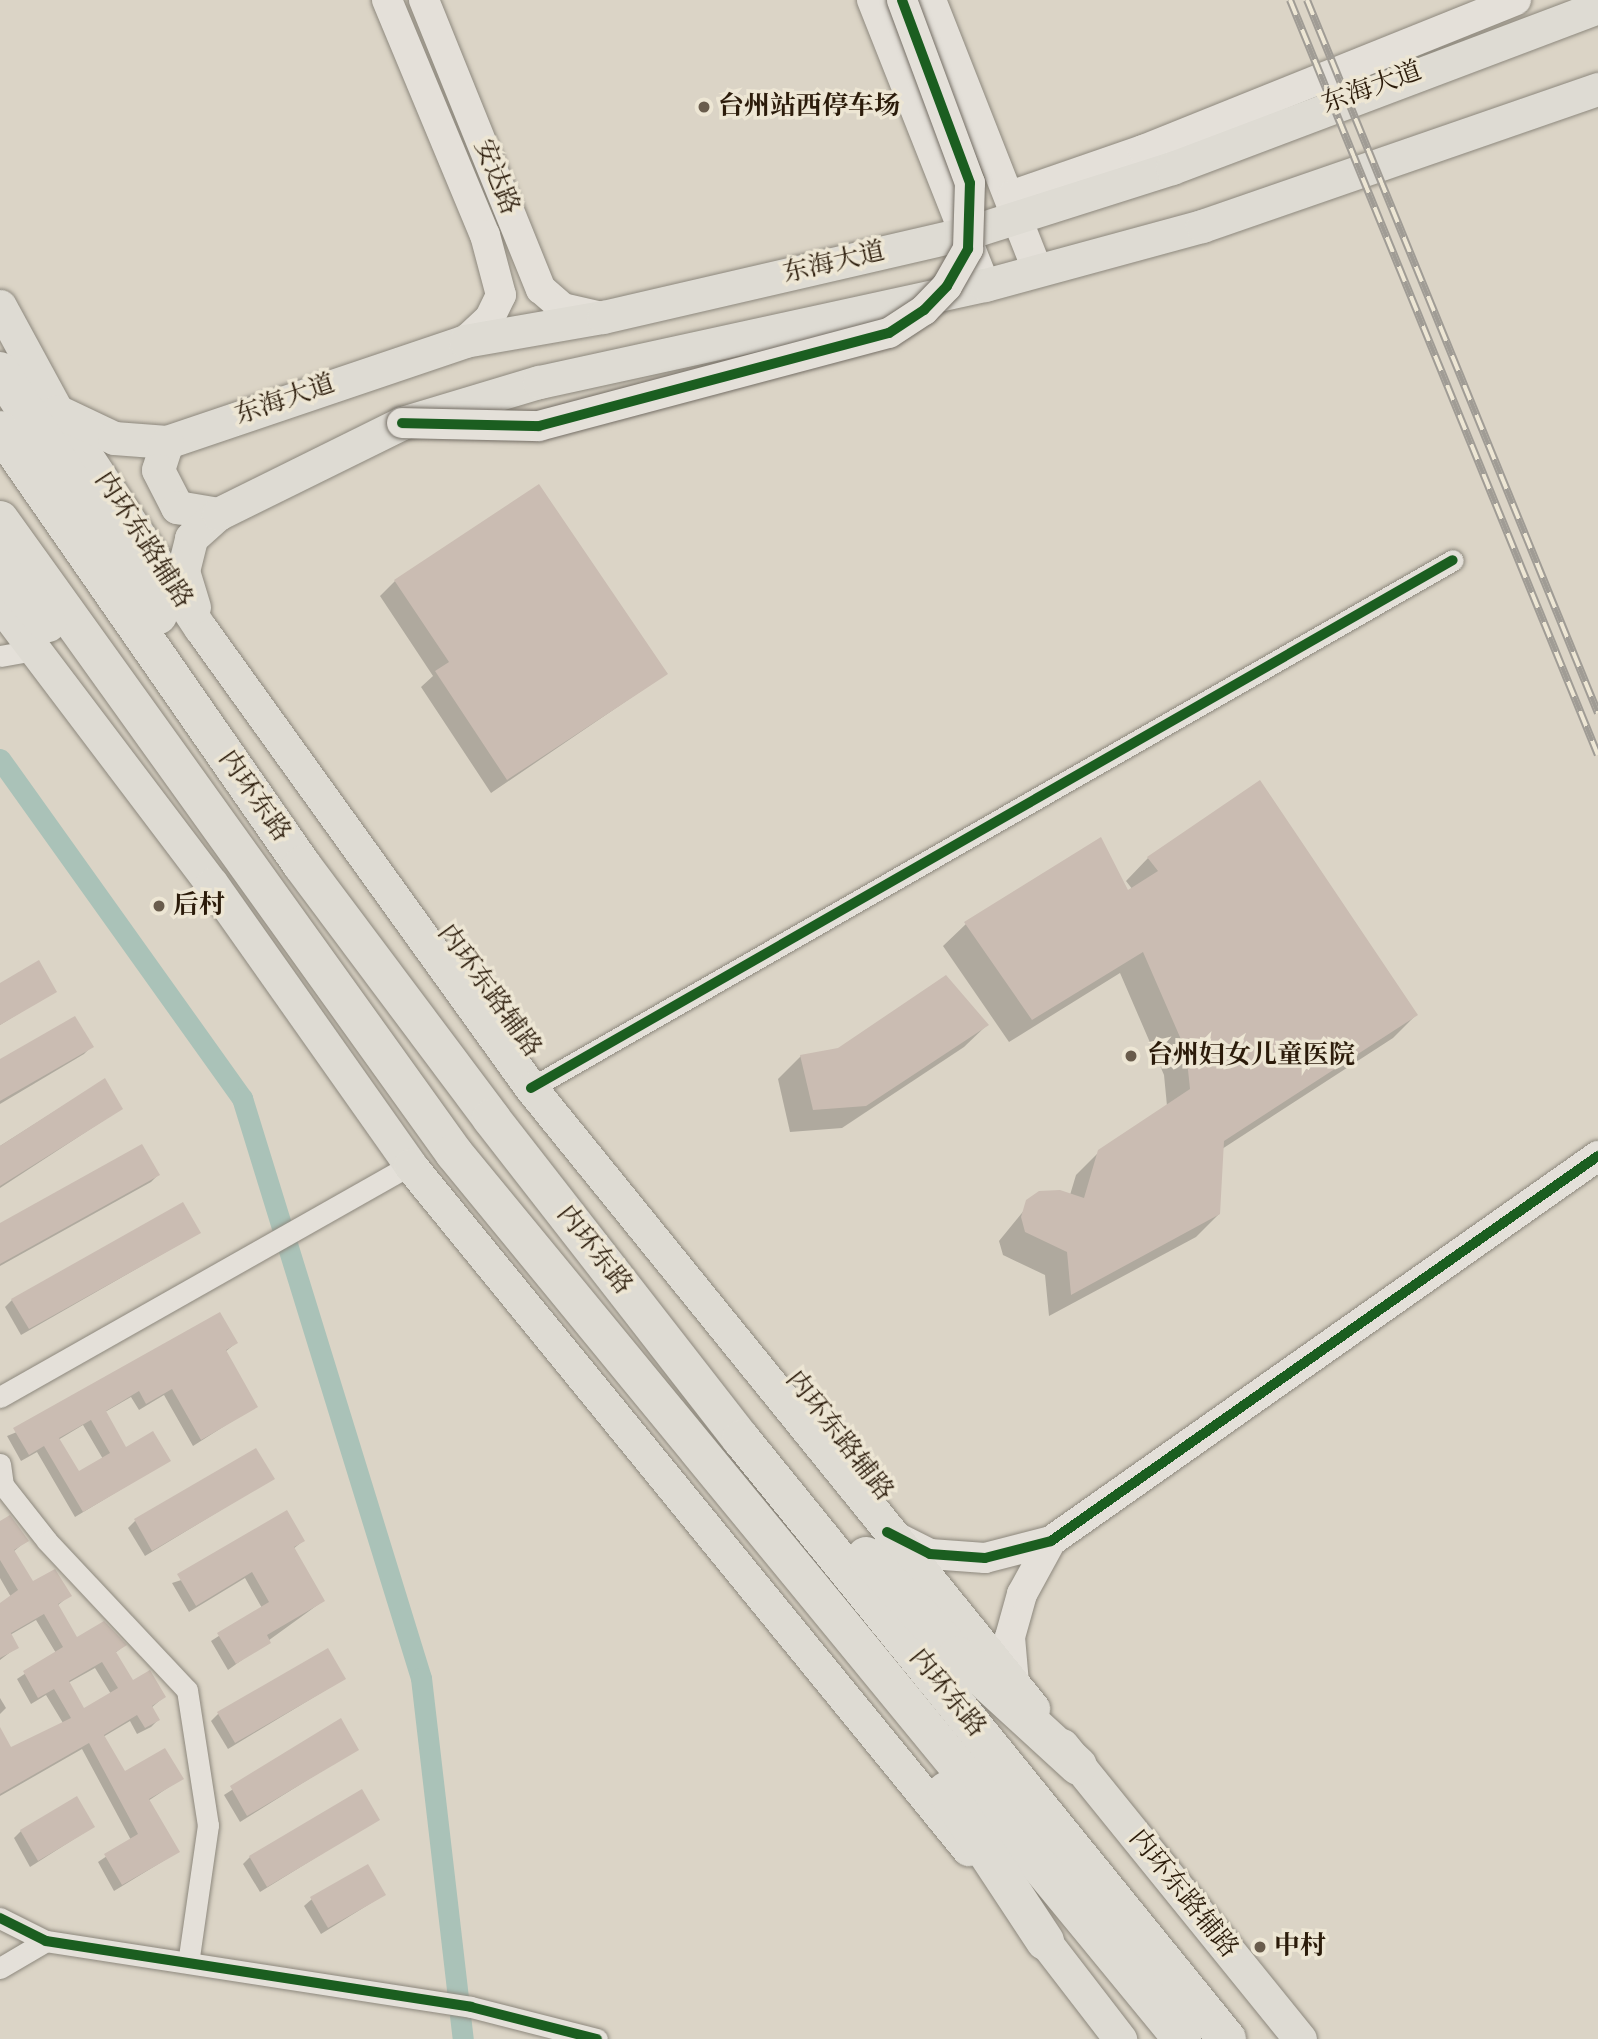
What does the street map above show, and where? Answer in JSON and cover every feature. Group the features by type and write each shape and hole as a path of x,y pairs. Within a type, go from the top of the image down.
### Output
{"highway":[{"path":"0,371 87,500 302,865"},
{"name":"内环东路","path":"0,430 302,865 1118,1933 1182,2039"},
{"name":"内环东路","path":"0,520 454,1153 818,1600 1118,1933 1227,2039"},
{"path":"0,569 218,826"},
{"path":"741,1439 816,1500 957,1655 1078,1766"},
{"path":"818,1600 1045,1941"}],"main road":[{"name":"东海大道","path":"57,411 114,438 167,442 465,341 603,317 967,233 1016,207 1598,7"},
{"name":"东海大道","path":"201,629 183,571 191,538 218,514 402,423 539,382 985,285 1202,226 1598,89"},
{"name":"内环东路辅路","path":"0,306 57,411 201,629 531,1088 887,1532 1014,1683 1300,2039"},
{"path":"167,442 158,470 177,507 218,514"},
{"path":"0,604 39,649 410,1165 860,1723 1045,1941 1120,2039"}],"street":[{"name":"安达路","path":"424,0 541,289 563,308 603,317"},
{"path":"872,0 967,233 985,285"},
{"path":"402,423 539,426 889,333 924,310 947,286 968,248 970,183 902,0"},
{"path":"931,0 1016,207 1037,269"},
{"path":"1016,207 1143,150 1516,0"},
{"name":"安达路","path":"394,5 485,235 501,295 490,318 465,341"},
{"path":"531,1088 1453,561"},
{"path":"0,656 39,649"},
{"path":"887,1532 930,1554 985,1558 1051,1541 1598,1156"},
{"path":"0,1397 410,1165"},
{"path":"0,1464 3,1485 47,1541 187,1690 208,1825 188,1963"},
{"path":"1014,1683 1010,1637 1021,1594 1051,1541"},
{"path":"0,1918 46,1941 471,2007 597,2039"},
{"path":"0,1968 46,1941"}],"building":[{"path":"539,484 668,674 507,780 435,671 449,662 394,580"},
{"path":"1260,780 1418,1015 1224,1141 1220,1214 1071,1295 1067,1252 1025,1232 1021,1217 1026,1200 1039,1191 1060,1190 1084,1198 1098,1150 1190,1089 1186,1051 1143,952 1032,1020 964,922 1101,837 1128,890 1158,871 1147,857"},
{"path":"39,960 57,992 0,1025 0,983"},
{"path":"946,975 989,1025 866,1106 813,1110 800,1055 838,1048"},
{"path":"75,1016 94,1047 0,1101 0,1059"},
{"path":"105,1078 123,1109 0,1186 0,1146"},
{"path":"142,1144 160,1175 0,1264 0,1223"},
{"path":"183,1202 201,1233 29,1329 11,1299"},
{"path":"220,1312 238,1343 226,1350 258,1407 201,1440 172,1389 146,1404 139,1391 106,1411 126,1447 153,1431 171,1461 83,1512 44,1446 29,1455 13,1428","holes":["91,1420 110,1453 79,1471 59,1438"]},
{"path":"256,1448 275,1479 152,1551 134,1519"},
{"path":"287,1510 305,1541 294,1547 325,1601 267,1635 271,1643 236,1664 217,1633 269,1602 252,1572 196,1606 177,1574"},
{"path":"10,1515 29,1541 14,1550 33,1581 55,1569 72,1596 58,1604 77,1637 104,1621 127,1645 116,1652 133,1680 150,1670 166,1697 152,1706 160,1720 145,1728 137,1715 104,1735 125,1771 165,1748 184,1779 149,1799 180,1852 122,1885 104,1854 138,1834 89,1743 0,1794 0,1727 11,1747 71,1718 54,1689 38,1698 23,1671 63,1647 44,1614 11,1633 19,1648 0,1658 0,1603 18,1590 0,1560 0,1521","holes":["102,1662 118,1688 84,1708 69,1681"]},
{"path":"328,1648 346,1679 235,1743 217,1712"},
{"path":"341,1718 359,1750 247,1816 230,1786"},
{"path":"362,1789 380,1820 267,1887 249,1856"},
{"path":"77,1796 95,1827 38,1861 20,1830"},
{"path":"368,1864 386,1895 328,1928 310,1897"}],"waterway":[{"path":"0,759 242,1098 421,1678 463,2039"}],"railway":[{"path":"1290,0 1598,755"},
{"path":"1307,0 1598,713"}],"cycle path":[{"path":"402,423 539,426 889,333 924,310 947,286 968,249 970,183 902,0"},
{"path":"531,1088 1453,560"},
{"path":"887,1532 930,1554 985,1558 1051,1541 1598,1156"},
{"path":"0,1918 46,1941 471,2007 597,2039"}],"place":[{"name":"台州站西停车场","path":"704,107"},
{"name":"后村","path":"159,906"},
{"name":"台州妇女儿童医院","path":"1131,1056"},
{"name":"中村","path":"1260,1947"}]}
